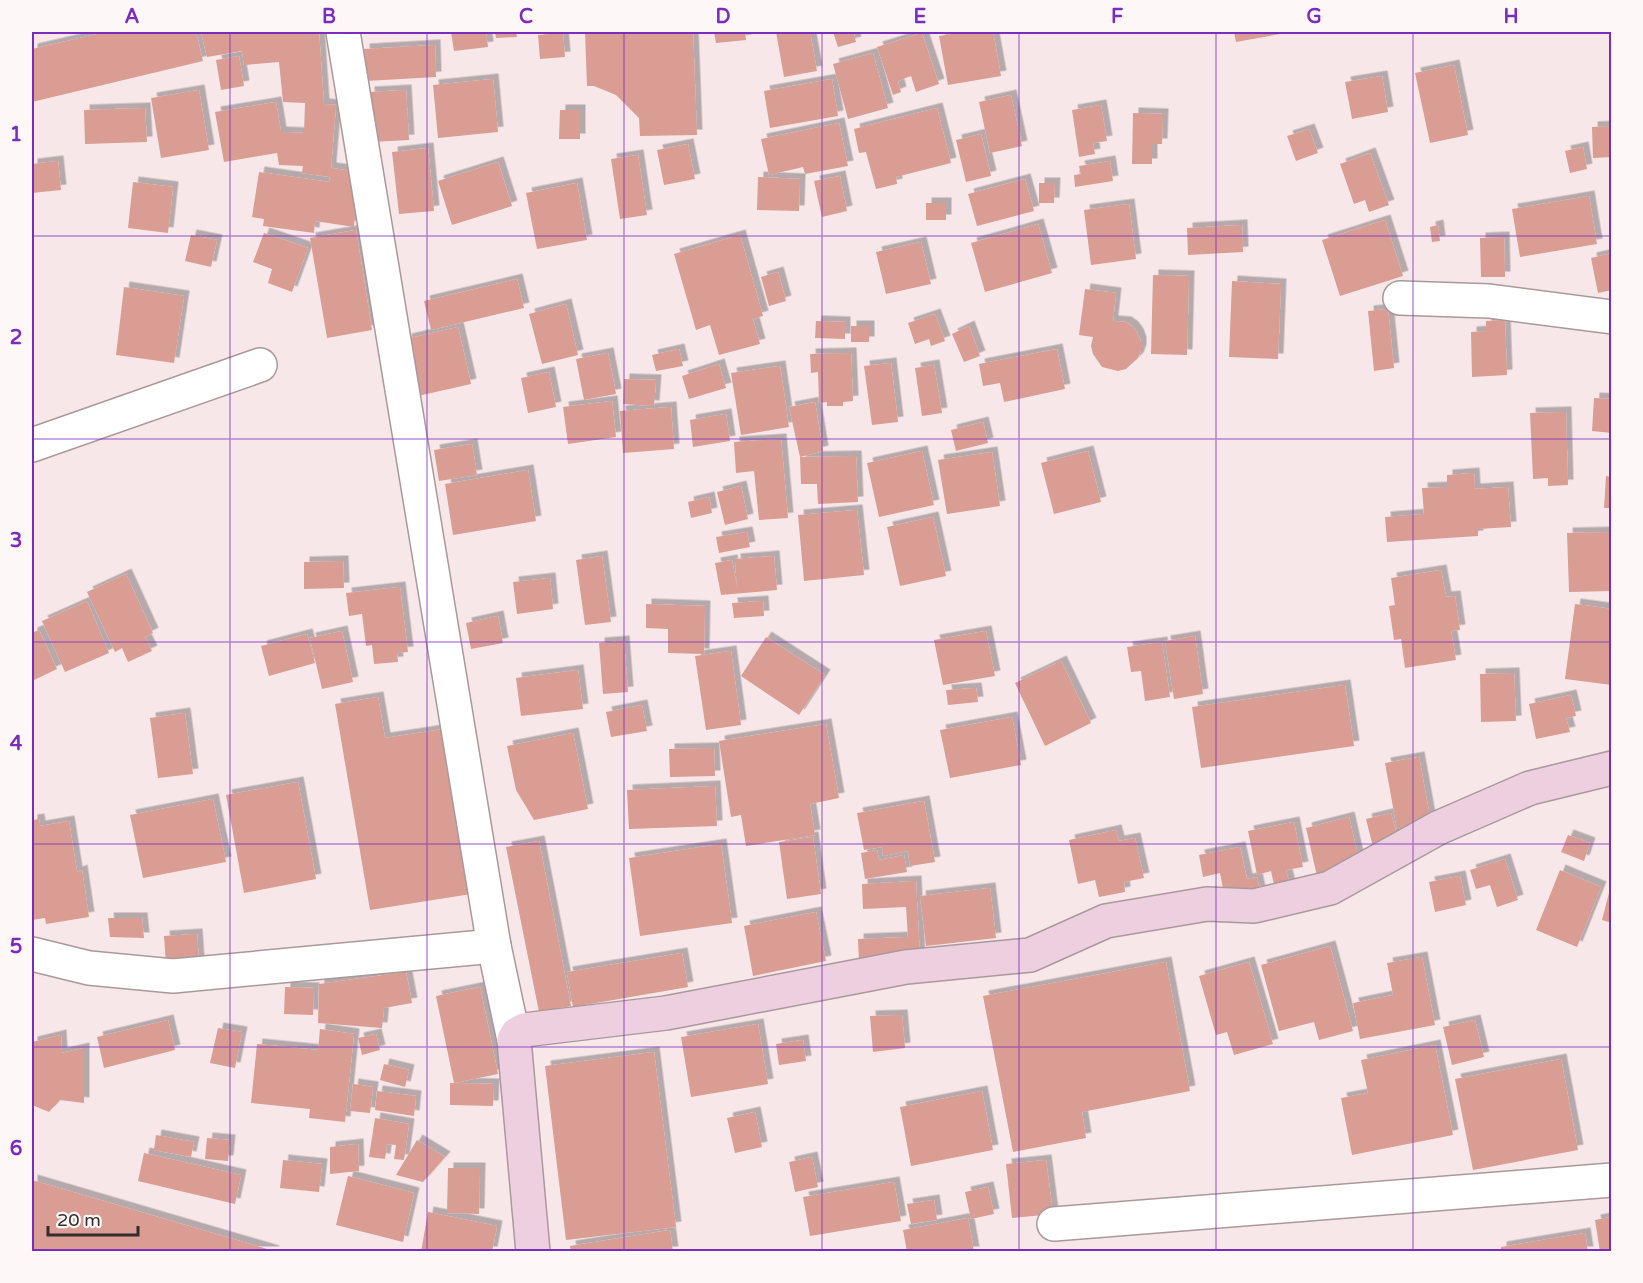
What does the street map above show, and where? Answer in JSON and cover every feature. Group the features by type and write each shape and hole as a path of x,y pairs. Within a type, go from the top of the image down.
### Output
{"street":[{"path":"343,32 494,946 514,1040 533,1251"},
{"path":"1400,298 1489,301 1611,317"},
{"path":"32,445 260,364"},
{"path":"514,1040 517,1034 524,1030 666,1012 906,967 1030,955 1106,921 1207,904 1254,906 1330,888 1438,828 1530,788 1611,768"},
{"path":"32,954 89,968 173,976 494,946"},
{"path":"1054,1224 1611,1180"}],"building":[{"path":"106,32 196,32 203,61 32,102 32,49"},
{"path":"201,32 319,32 324,104 336,105 331,168 359,172 354,227 315,221 314,233 263,226 264,219 252,217 259,172 329,182 330,177 302,173 303,166 279,165 277,153 224,162 215,112 276,102 281,132 304,133 305,103 283,102 279,62 244,65 242,51 207,57"},
{"path":"451,32 486,32 488,47 454,51"},
{"path":"495,32 516,32 517,37 496,38"},
{"path":"585,32 693,32 697,135 640,136 639,118 616,95 594,86 587,86"},
{"path":"714,32 745,32 746,40 716,43"},
{"path":"776,32 810,32 817,71 784,77"},
{"path":"833,32 861,32 854,34 856,42 838,47"},
{"path":"964,32 993,32 1001,76 948,85 939,36"},
{"path":"1234,32 1279,32 1280,34 1236,42"},
{"path":"563,33 565,57 540,59 538,35"},
{"path":"922,33 939,84 916,92 911,76 898,81 901,92 893,95 877,47"},
{"path":"435,45 436,77 366,81 364,49"},
{"path":"873,53 888,108 848,119 833,64"},
{"path":"239,56 244,86 221,90 216,60"},
{"path":"1454,65 1468,135 1430,143 1415,73"},
{"path":"1382,76 1388,112 1352,119 1345,82"},
{"path":"493,79 498,132 438,138 433,85"},
{"path":"832,79 838,116 770,128 764,91"},
{"path":"199,90 209,150 161,158 151,98"},
{"path":"406,90 409,140 372,142 369,92"},
{"path":"1011,95 1022,146 990,153 979,102"},
{"path":"1101,105 1107,141 1093,143 1095,154 1079,157 1072,110"},
{"path":"145,108 147,142 85,144 84,110"},
{"path":"937,108 951,163 896,177 897,184 876,189 866,152 859,153 854,129"},
{"path":"560,110 580,110 580,139 559,139"},
{"path":"1133,113 1163,114 1162,144 1152,144 1152,164 1132,164"},
{"path":"839,123 848,166 805,174 803,167 769,175 761,139"},
{"path":"1612,126 1612,157 1593,158 1592,127"},
{"path":"1309,129 1318,153 1296,161 1287,136"},
{"path":"981,134 991,176 966,182 956,140"},
{"path":"688,144 695,179 664,185 657,150"},
{"path":"1583,147 1587,169 1570,173 1565,151"},
{"path":"428,148 434,211 399,214 392,152"},
{"path":"1370,153 1389,205 1369,212 1365,200 1354,204 1340,164"},
{"path":"638,155 647,215 620,219 611,159"},
{"path":"58,161 61,190 32,193 32,164"},
{"path":"1110,161 1113,181 1075,187 1074,175 1081,174 1079,166"},
{"path":"498,162 512,206 452,225 438,181"},
{"path":"840,176 847,211 822,217 814,181"},
{"path":"758,177 800,179 799,211 757,210"},
{"path":"1025,179 1034,211 977,226 968,194"},
{"path":"133,182 173,187 168,233 128,228"},
{"path":"577,183 587,240 537,249 526,193"},
{"path":"1039,183 1055,183 1054,203 1039,203"},
{"path":"1589,196 1597,244 1520,257 1512,209"},
{"path":"926,203 946,203 946,220 926,220"},
{"path":"1129,204 1136,259 1091,265 1084,210"},
{"path":"1385,220 1403,276 1340,296 1322,240"},
{"path":"1038,224 1052,273 985,292 971,243"},
{"path":"1242,225 1243,252 1188,255 1187,228"},
{"path":"1438,225 1440,241 1432,242 1430,227"},
{"path":"356,230 372,330 327,338 310,238"},
{"path":"264,233 308,248 292,292 268,283 272,269 253,262"},
{"path":"191,235 217,240 211,267 185,261"},
{"path":"740,235 763,316 753,319 760,344 719,355 710,325 696,330 674,254"},
{"path":"1504,237 1505,277 1481,277 1480,238"},
{"path":"921,242 931,284 886,294 876,252"},
{"path":"1612,253 1612,290 1598,293 1591,258"},
{"path":"778,272 786,301 769,306 761,277"},
{"path":"1153,275 1189,276 1187,355 1151,354"},
{"path":"517,279 524,308 431,330 424,301"},
{"path":"1232,281 1281,284 1278,359 1229,357"},
{"path":"124,287 184,296 174,363 116,355"},
{"path":"1085,289 1116,293 1113,321 1126,322 1138,334 1141,350 1138,358 1126,369 1118,371 1102,367 1093,354 1091,346 1093,337 1079,335"},
{"path":"566,304 578,355 542,364 529,314"},
{"path":"1388,309 1394,368 1374,371 1368,311"},
{"path":"935,314 945,341 931,346 929,339 915,344 908,323"},
{"path":"1505,320 1507,375 1472,377 1471,332 1486,331 1486,321"},
{"path":"816,321 845,322 845,339 815,338"},
{"path":"851,326 869,326 869,342 851,342"},
{"path":"969,326 980,356 964,362 952,334"},
{"path":"458,327 471,384 418,396 406,339"},
{"path":"679,349 683,366 656,371 652,355"},
{"path":"1057,349 1065,389 1004,402 1000,383 983,386 979,364"},
{"path":"608,353 616,394 584,400 576,359"},
{"path":"851,353 853,401 843,402 843,406 827,406 827,402 819,403 818,372 811,373 810,354"},
{"path":"891,363 898,422 872,425 864,366"},
{"path":"719,364 726,388 689,399 682,376"},
{"path":"934,365 942,413 922,416 915,368"},
{"path":"780,366 789,427 741,435 731,373"},
{"path":"549,372 556,407 528,413 521,378"},
{"path":"624,379 656,380 654,406 623,404"},
{"path":"1594,398 1612,399 1612,433 1592,431"},
{"path":"612,401 616,437 568,444 563,407"},
{"path":"815,402 823,451 800,457 789,407"},
{"path":"671,407 674,449 623,453 620,411"},
{"path":"1566,412 1568,485 1548,486 1548,478 1533,479 1530,413"},
{"path":"726,414 730,441 693,447 690,420"},
{"path":"983,422 988,443 956,451 951,430"},
{"path":"781,439 788,518 759,520 754,471 736,473 734,442"},
{"path":"472,444 477,475 439,481 434,450"},
{"path":"922,451 934,505 879,517 867,463"},
{"path":"1088,451 1101,502 1054,514 1041,463"},
{"path":"992,452 1000,506 947,514 938,460"},
{"path":"856,456 858,502 818,504 817,484 801,484 800,457"},
{"path":"528,470 536,521 453,535 445,484"},
{"path":"1474,473 1475,489 1508,487 1511,527 1478,529 1478,536 1387,542 1385,517 1424,514 1422,488 1447,487 1447,475"},
{"path":"1606,476 1612,477 1612,508 1604,508"},
{"path":"741,486 748,519 725,525 717,492"},
{"path":"709,497 712,513 691,518 688,502"},
{"path":"857,510 864,575 804,581 798,515"},
{"path":"933,517 946,576 900,586 887,527"},
{"path":"747,532 750,547 719,553 716,537"},
{"path":"1612,532 1612,591 1569,592 1567,533"},
{"path":"602,556 611,622 585,625 576,560"},
{"path":"774,556 777,590 721,595 715,563 732,560 737,587 735,559"},
{"path":"343,561 344,588 304,589 304,562"},
{"path":"1441,570 1446,597 1455,596 1460,630 1451,631 1456,660 1405,668 1401,639 1394,640 1389,606 1395,605 1391,578"},
{"path":"126,574 153,633 145,637 152,651 128,662 122,648 115,652 87,592"},
{"path":"550,578 553,609 517,614 513,582"},
{"path":"400,587 408,652 397,653 398,662 374,664 372,645 366,646 362,614 349,616 346,593"},
{"path":"87,601 109,653 65,672 42,621"},
{"path":"763,601 764,616 734,618 732,603"},
{"path":"646,604 705,606 704,654 668,653 668,629 646,628"},
{"path":"1575,604 1612,609 1612,685 1565,679"},
{"path":"498,616 503,643 471,649 466,623"},
{"path":"39,630 57,669 32,681 32,633"},
{"path":"342,631 353,682 322,689 310,638"},
{"path":"986,631 995,676 943,685 934,640"},
{"path":"307,634 315,663 269,676 261,646"},
{"path":"1195,636 1203,694 1174,699 1165,641"},
{"path":"766,637 825,675 799,715 741,676"},
{"path":"624,641 628,692 603,694 599,643"},
{"path":"1162,642 1170,697 1145,701 1141,671 1131,672 1127,647"},
{"path":"731,651 741,725 706,730 695,656"},
{"path":"1061,661 1091,723 1045,746 1015,683"},
{"path":"578,670 583,709 521,716 516,678"},
{"path":"1514,673 1516,721 1481,722 1480,674"},
{"path":"1345,685 1354,746 1201,768 1192,707"},
{"path":"976,688 978,702 948,705 946,690"},
{"path":"1571,695 1576,716 1566,718 1570,732 1536,739 1529,704"},
{"path":"378,697 385,738 444,729 471,894 370,910 335,704"},
{"path":"642,705 647,731 611,737 606,712"},
{"path":"185,713 193,774 158,778 150,718"},
{"path":"1012,717 1021,765 950,778 940,730"},
{"path":"826,724 839,798 810,804 815,835 746,846 741,815 731,817 719,741"},
{"path":"573,733 588,809 534,820 516,790 507,746"},
{"path":"714,748 715,776 670,777 669,749"},
{"path":"1419,757 1431,823 1397,829 1385,763"},
{"path":"298,782 316,879 244,893 226,795"},
{"path":"715,786 717,826 629,829 627,790"},
{"path":"213,799 226,862 143,878 130,815"},
{"path":"924,801 935,862 910,866 908,851 883,856 882,847 864,850 857,813"},
{"path":"1391,813 1396,832 1409,829 1374,851 1366,819"},
{"path":"1349,817 1360,865 1317,876 1306,828"},
{"path":"39,819 40,826 69,821 77,872 82,870 89,917 46,924 45,918 32,920 32,820"},
{"path":"1294,822 1303,867 1286,870 1290,886 1275,889 1271,871 1257,875 1248,831"},
{"path":"1116,830 1119,841 1135,838 1144,878 1124,882 1125,892 1099,897 1095,880 1078,884 1069,840"},
{"path":"1568,835 1590,843 1584,861 1561,852"},
{"path":"813,837 821,894 787,899 779,842"},
{"path":"539,841 571,1006 539,1012 506,847"},
{"path":"721,844 732,923 640,936 629,858"},
{"path":"1240,847 1247,879 1257,877 1260,892 1216,889 1223,888 1220,873 1203,877 1199,855"},
{"path":"877,850 879,860 904,855 907,872 865,879 861,853"},
{"path":"1505,859 1518,900 1497,907 1490,885 1476,889 1470,870"},
{"path":"1560,870 1601,887 1577,947 1536,930"},
{"path":"1460,876 1466,905 1435,912 1429,882"},
{"path":"916,881 920,959 859,962 858,939 908,937 906,907 863,909 862,884"},
{"path":"990,888 996,938 926,946 920,896"},
{"path":"1610,889 1612,889 1612,923 1602,920"},
{"path":"816,912 826,961 753,976 744,926"},
{"path":"108,918 142,918 144,938 110,937"},
{"path":"197,934 199,962 166,964 164,936"},
{"path":"1330,946 1353,1031 1319,1040 1314,1022 1279,1031 1261,965"},
{"path":"682,953 688,987 573,1007 567,972"},
{"path":"1422,957 1435,1025 1360,1039 1353,1003 1393,995 1387,963"},
{"path":"1166,962 1190,1091 1082,1112 1086,1138 1013,1152 983,996"},
{"path":"1249,962 1273,1044 1234,1055 1227,1032 1216,1035 1199,976"},
{"path":"406,972 412,1003 384,1008 382,1028 318,1023 319,984"},
{"path":"285,987 314,988 313,1015 284,1014"},
{"path":"480,987 498,1074 454,1083 436,996"},
{"path":"902,1015 905,1048 873,1052 870,1016"},
{"path":"168,1020 175,1050 104,1068 97,1037"},
{"path":"1475,1020 1484,1057 1452,1065 1443,1027"},
{"path":"758,1024 768,1084 691,1097 681,1037"},
{"path":"218,1028 242,1032 235,1068 210,1063"},
{"path":"320,1029 354,1034 345,1122 309,1118 310,1109 251,1103 257,1044 318,1050"},
{"path":"376,1034 380,1050 362,1055 358,1038"},
{"path":"61,1035 62,1053 84,1048 84,1103 60,1100 49,1112 32,1105 32,1042"},
{"path":"803,1040 806,1061 779,1065 776,1044"},
{"path":"1435,1045 1453,1135 1352,1155 1341,1098 1368,1093 1361,1060"},
{"path":"654,1052 676,1227 566,1240 545,1066"},
{"path":"1561,1059 1578,1150 1473,1170 1455,1079"},
{"path":"384,1064 409,1070 405,1087 380,1080"},
{"path":"450,1083 494,1084 493,1106 450,1105"},
{"path":"353,1084 373,1087 370,1113 350,1111"},
{"path":"377,1091 416,1096 414,1116 375,1110"},
{"path":"982,1091 993,1150 911,1166 900,1107"},
{"path":"755,1112 762,1147 735,1153 727,1118"},
{"path":"375,1118 409,1124 404,1160 394,1159 396,1145 387,1144 385,1159 369,1157"},
{"path":"156,1135 194,1142 191,1157 154,1150"},
{"path":"207,1138 230,1140 228,1161 205,1159"},
{"path":"417,1140 445,1157 423,1182 396,1175"},
{"path":"358,1144 359,1171 330,1174 330,1147"},
{"path":"144,1153 241,1175 235,1204 138,1181"},
{"path":"812,1157 818,1187 795,1192 789,1162"},
{"path":"283,1160 322,1164 319,1192 280,1188"},
{"path":"1046,1160 1053,1214 1012,1218 1006,1164"},
{"path":"448,1168 480,1168 479,1214 447,1213"},
{"path":"348,1176 414,1193 403,1242 336,1225"},
{"path":"32,1180 274,1251 274,1252 32,1252"},
{"path":"894,1182 901,1221 810,1236 803,1197"},
{"path":"988,1187 994,1214 971,1219 965,1192"},
{"path":"934,1200 937,1220 911,1224 907,1204"},
{"path":"428,1212 497,1226 492,1252 421,1252"},
{"path":"1612,1217 1612,1252 1600,1252 1595,1220"},
{"path":"968,1218 974,1252 907,1252 903,1230"},
{"path":"670,1230 673,1252 571,1252 570,1246"},
{"path":"1585,1233 1588,1252 1501,1252 1501,1247"}]}
